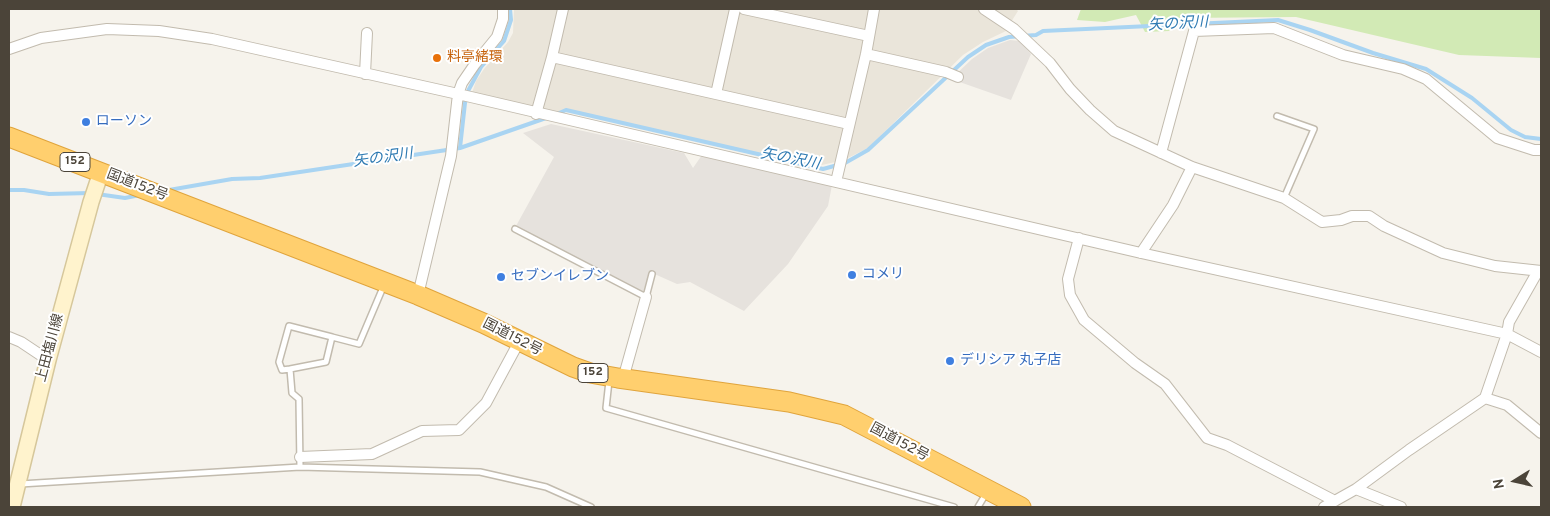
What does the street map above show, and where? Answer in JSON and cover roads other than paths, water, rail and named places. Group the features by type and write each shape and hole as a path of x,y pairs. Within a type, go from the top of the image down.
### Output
{"highway":[{"name":"国道152号","path":"9,137 98,180 140,188 385,282 483,323 573,367 616,377 789,402 844,415 1021,507"}],"main road":[{"name":"上田塩川線","path":"14,486 98,180"}],"street":[{"path":"418,296 464,96 462,83 498,37 503,19 503,9"},
{"path":"539,114 563,9"},
{"path":"716,94 735,9"},
{"path":"744,9 869,36"},
{"path":"836,182 866,54 874,9"},
{"path":"984,9 1014,29 1028,42 1050,63 1070,89 1090,110 1114,131 1192,167 1284,198 1322,222 1341,220 1352,216 1368,216 1384,226 1443,253 1495,266 1540,271 1509,322 1507,334 1484,398 1356,489 1324,507"},
{"path":"1161,153 1194,31 1274,28 1342,55 1403,69 1426,79 1497,138 1534,150 1541,150"},
{"path":"9,49 41,38 107,29 160,31 212,39 1141,253 1507,334 1541,352"},
{"path":"364,74 367,34"},
{"path":"866,54 953,75"},
{"path":"552,57 849,124"},
{"path":"1141,253 1173,205 1192,167"},
{"path":"1079,238 1068,279 1070,295 1084,320 1135,363 1165,384 1207,438 1226,445 1335,501"},
{"path":"616,377 646,297"},
{"path":"9,337 21,342 48,360"},
{"path":"300,462 372,454 422,431 459,430 486,403 520,340"},
{"path":"1484,398 1507,405 1541,433"},
{"path":"1356,489 1402,507"}],"lane":[{"path":"1277,116 1314,129 1284,198"},
{"path":"515,229 646,297 652,274"},
{"path":"332,337 326,362 282,370 279,362 289,326 360,344 385,282"},
{"path":"290,369 292,392 299,400 300,462"},
{"path":"616,377 606,408 954,507"},
{"path":"14,486 300,462 480,472 546,488 591,507"},
{"path":"978,507 989,490"}],"waterway":[{"path":"460,148 468,91 481,67 504,41 511,20 510,9"},
{"name":"矢の沢川","path":"557,114 566,110 823,169 845,163 868,150 968,57 986,45 1009,37 1036,35 1043,31 1278,20 1426,69 1472,98 1511,130 1525,137 1541,139"},
{"name":"矢の沢川","path":"169,190 232,179 260,178 460,148 546,118"},
{"name":"矢の沢川","path":"9,190 49,194 90,193"},
{"name":"矢の沢川","path":"97,194 125,198 140,195"}],"place":[{"name":"料亭緒環","path":"437,58"},
{"name":"ローソン","path":"86,122"},
{"name":"コメリ","path":"852,275"},
{"name":"セブンイレブン","path":"501,277"},
{"name":"デリシア 丸子店","path":"950,361"}]}
